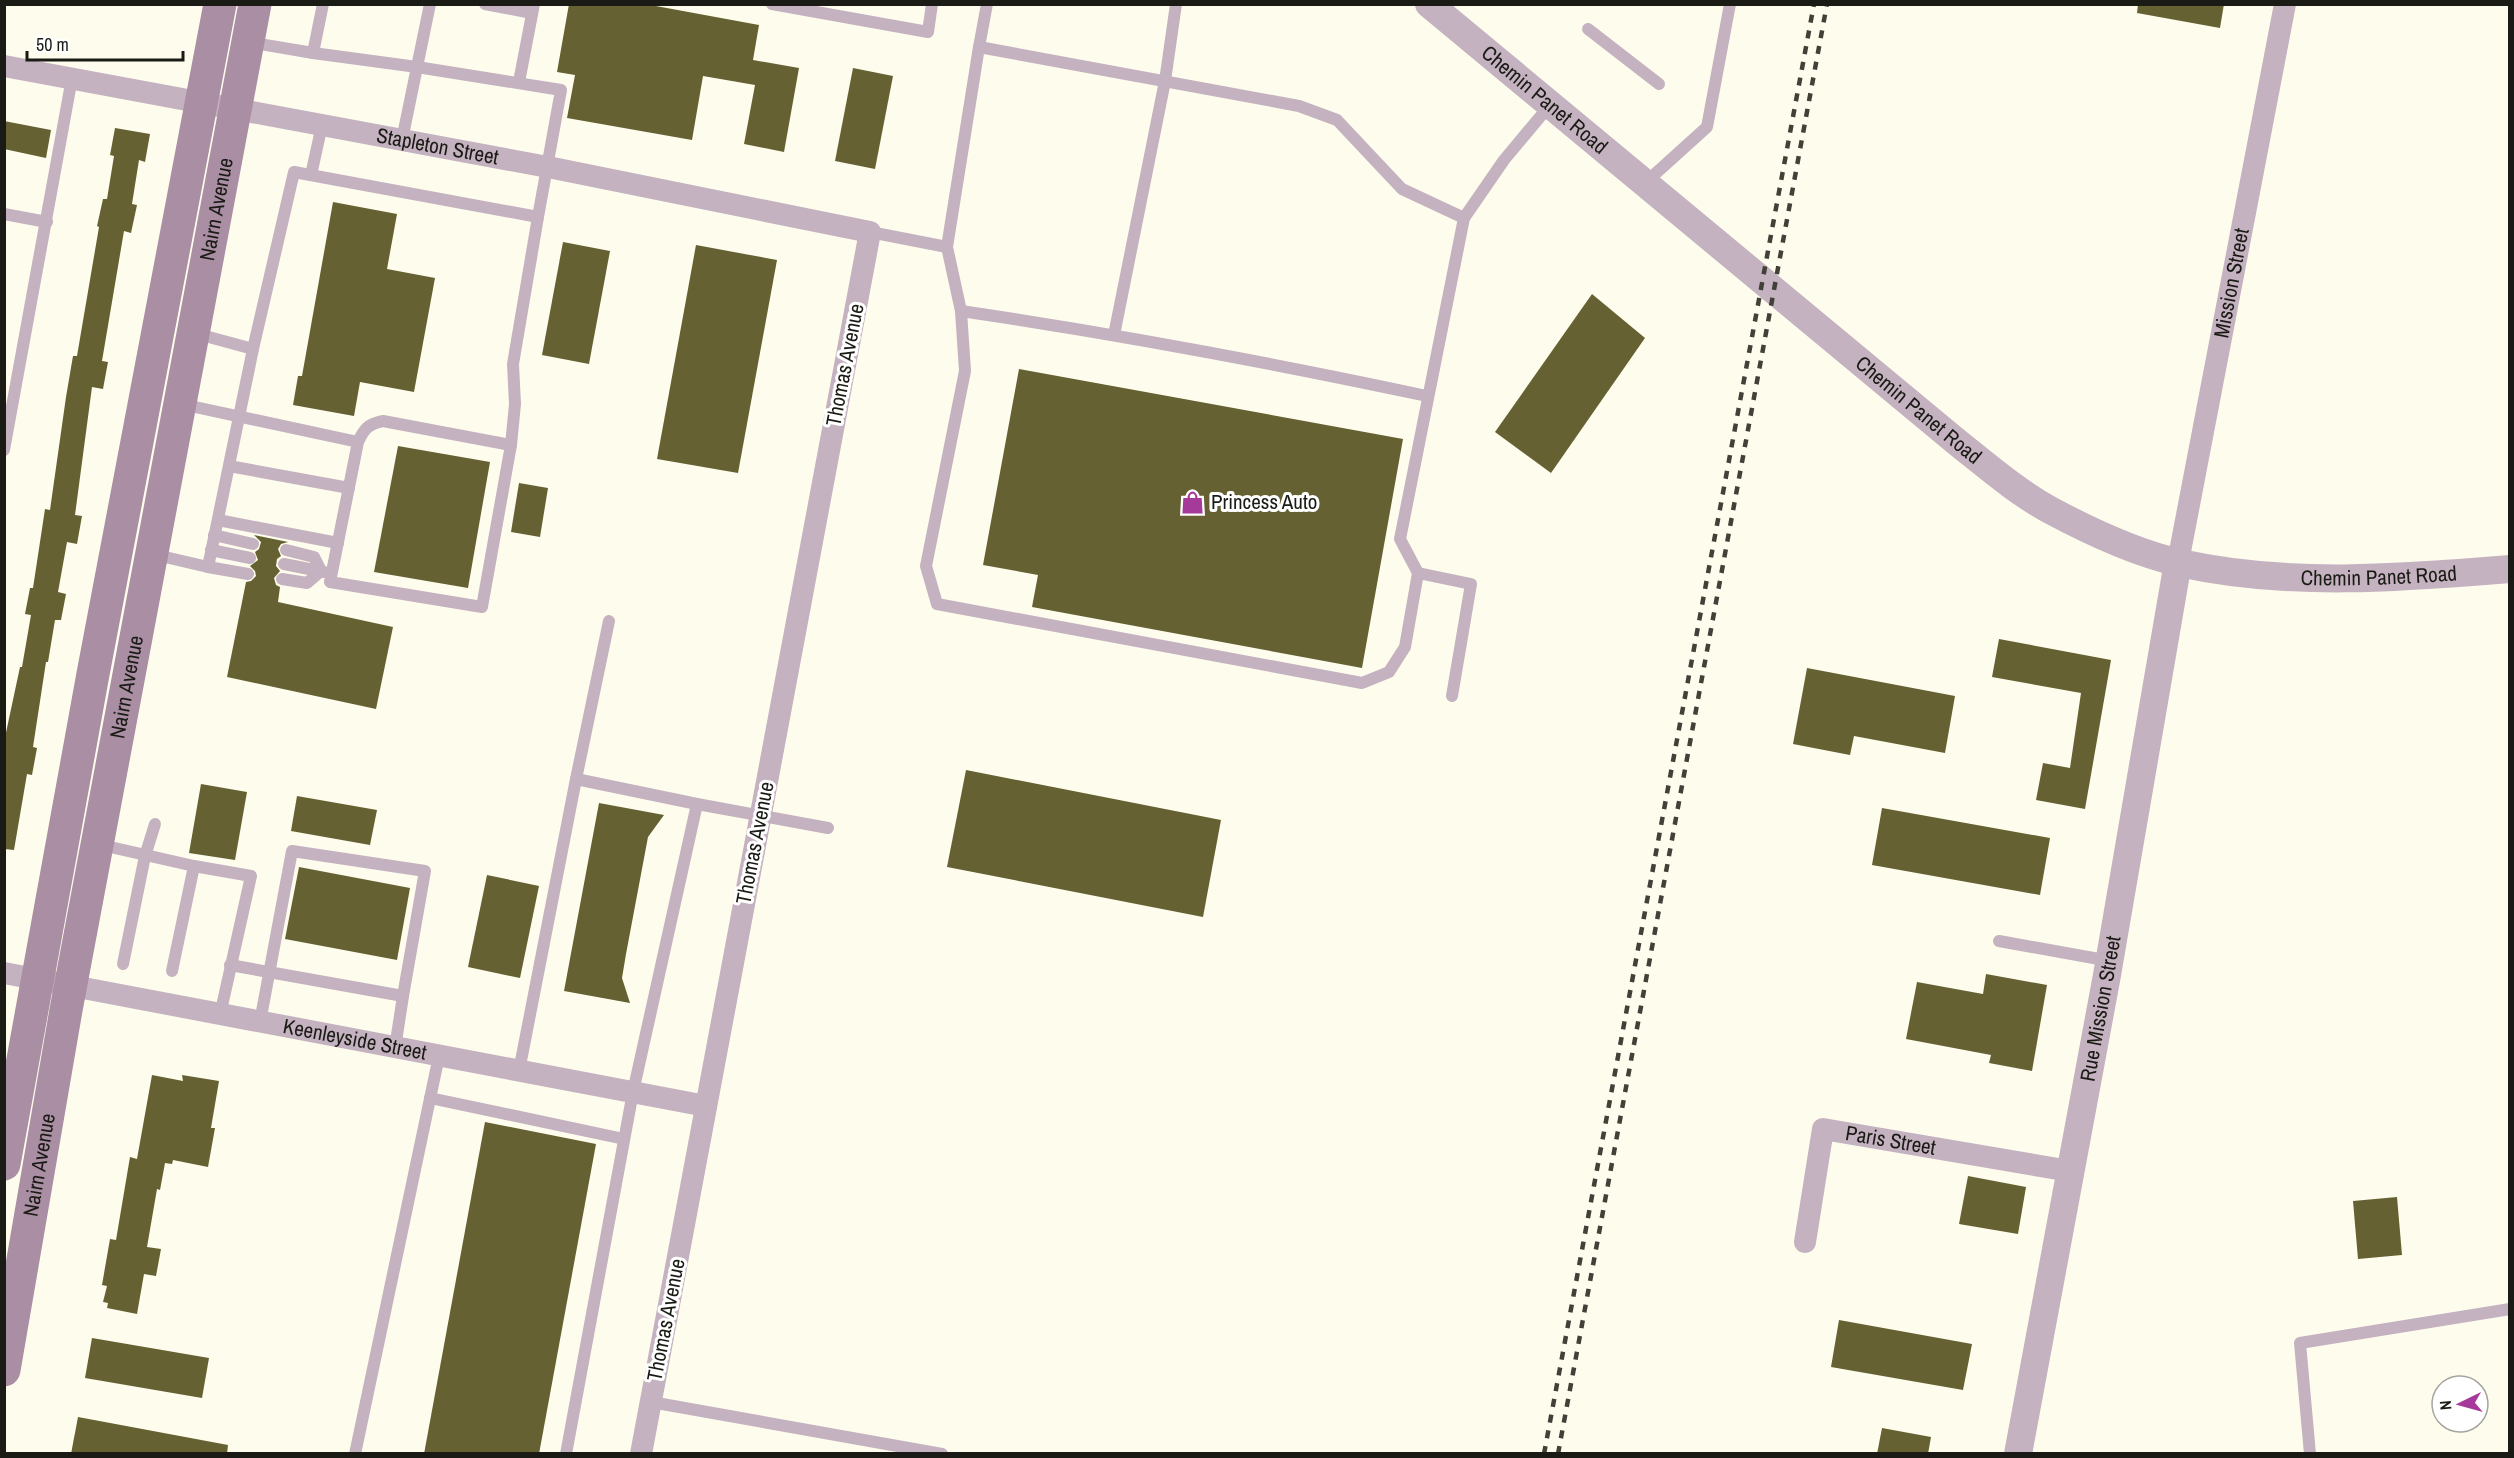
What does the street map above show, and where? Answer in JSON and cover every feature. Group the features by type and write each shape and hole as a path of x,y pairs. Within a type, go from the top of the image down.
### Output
{"main road":[{"name":"Nairn Avenue","path":"4,1164 93,674 220,4"},
{"name":"Nairn Avenue","path":"4,1370 126,682 255,4"},
{"path":"146,398 180,404"},
{"path":"93,674 126,682"}],"street":[{"name":"Chemin Panet Road","path":"1429,4 2001,478 2049,509 2122,543 2178,562 2233,572 2294,577 2421,576 2510,569"},
{"name":"Mission Street","path":"2178,562 2285,4"},
{"name":"Stapleton Street","path":"4,66 548,167 870,232"},
{"name":"Thomas Avenue","path":"641,1454 870,232"},
{"name":"Rue Mission Street","path":"2018,1454 2110,961 2178,562"},
{"name":"Keenleyside Street","path":"4,974 706,1106"},
{"name":"Paris Street","path":"1805,1242 1823,1129 2070,1171"}],"lane":[{"path":"313,53 323,4"},
{"path":"402,140 430,4"},
{"path":"485,4 533,9 519,82"},
{"path":"772,4 928,32 932,4"},
{"path":"987,4 947,247 961,311 965,371 926,566 937,604 1362,683 1389,672 1405,647 1418,573 1400,539 1464,218 1504,160 1550,105"},
{"path":"1114,335 1165,81 1176,4"},
{"path":"1645,183 1707,127 1730,4"},
{"path":"1588,29 1659,84"},
{"path":"247,41 561,90 513,364 515,404 511,445 482,607 330,582 326,572 314,557 286,550"},
{"path":"979,46 1299,106 1338,120 1402,189 1464,218"},
{"path":"4,450 72,78"},
{"path":"311,175 322,125"},
{"path":"208,567 239,416 294,172 538,217"},
{"path":"4,214 47,222"},
{"path":"870,232 947,247"},
{"path":"961,311 1114,335 1427,396"},
{"path":"193,333 254,349"},
{"path":"180,404 358,442"},
{"path":"282,579 307,584 326,572 338,543 358,442 370,424 383,421 511,445"},
{"path":"229,466 349,488"},
{"path":"218,520 338,543"},
{"path":"214,535 253,544"},
{"path":"211,550 250,558"},
{"path":"151,554 208,567 248,573"},
{"path":"284,564 326,572"},
{"path":"1418,573 1471,584 1452,696"},
{"path":"519,1071 609,621"},
{"path":"576,778 760,817 828,828"},
{"path":"566,1454 633,1092 698,804"},
{"path":"123,964 145,856 155,824"},
{"path":"97,844 145,856 251,876 220,1015"},
{"path":"260,1023 292,851 425,871 395,1047"},
{"path":"172,971 194,866"},
{"path":"1999,941 2110,961"},
{"path":"230,965 403,996"},
{"path":"356,1454 439,1056"},
{"path":"430,1098 624,1139"},
{"path":"2310,1454 2300,1343 2510,1309"},
{"path":"651,1401 942,1454"}],"building":[{"path":"569,4 645,4 759,25 753,60 799,68 784,152 744,144 755,85 703,76 692,140 567,118 575,75 557,72"},
{"path":"2138,4 2224,4 2220,28 2137,13"},
{"path":"853,68 893,76 875,169 835,161"},
{"path":"4,121 51,130 46,158 4,149"},
{"path":"115,128 150,134 145,162 139,160 132,204 137,205 131,233 124,231 102,361 108,362 103,389 92,387 75,515 82,516 77,544 67,542 58,592 66,594 61,620 55,620 48,662 46,662 33,747 37,748 32,775 27,774 14,850 4,849 4,742 20,667 22,667 31,615 25,614 30,588 33,588 45,509 50,510 66,397 73,356 77,356 99,227 97,226 103,199 107,199 114,156 110,155"},
{"path":"333,202 397,214 387,269 435,278 414,392 360,382 354,416 293,405 298,376 302,376"},
{"path":"563,242 610,251 589,364 542,355"},
{"path":"696,245 777,260 738,473 657,459"},
{"path":"1592,294 1645,338 1551,473 1495,432"},
{"name":"Princess Auto","path":"1019,369 1403,439 1362,668 1032,607 1038,575 983,565"},
{"path":"398,446 490,462 468,588 374,572"},
{"path":"519,483 548,488 540,537 511,532"},
{"path":"254,535 288,542 281,544 278,549 281,556 277,559 276,566 280,571 274,578 276,585 280,587 278,602 393,627 376,709 227,677 246,582 256,576 250,566 258,560 255,552 259,549 261,542"},
{"path":"1999,639 2111,660 2085,809 2036,800 2043,763 2070,768 2081,693 1992,677"},
{"path":"1807,668 1955,696 1945,753 1854,736 1850,755 1793,744"},
{"path":"966,770 1221,820 1203,917 947,867"},
{"path":"201,784 247,792 235,860 189,853"},
{"path":"297,796 377,810 370,845 291,831"},
{"path":"599,803 664,815 648,837 626,954 622,978 630,1003 564,991"},
{"path":"1882,808 2050,838 2040,895 1872,865"},
{"path":"299,867 410,888 397,960 285,939"},
{"path":"487,875 539,886 520,978 468,967"},
{"path":"1986,974 2047,985 2032,1071 1989,1063 1991,1055 1906,1039 1917,982 1983,994"},
{"path":"152,1075 183,1081 182,1075 219,1081 211,1128 215,1128 208,1167 173,1160 172,1164 165,1163 160,1190 157,1189 147,1247 161,1249 156,1276 144,1274 137,1314 107,1308 108,1303 103,1302 107,1286 102,1285 110,1239 116,1240 130,1157 137,1159"},
{"path":"485,1122 596,1144 539,1454 424,1454"},
{"path":"1968,1176 2026,1187 2018,1234 1959,1224"},
{"path":"2397,1197 2402,1255 2358,1259 2353,1201"},
{"path":"1839,1320 1972,1344 1963,1390 1831,1367"},
{"path":"92,1338 209,1358 202,1398 85,1378"},
{"path":"78,1417 228,1445 227,1454 71,1454"},
{"path":"1882,1428 1931,1437 1928,1454 1877,1454"}],"railway":[{"path":"1544,1454 1814,4"},
{"path":"1558,1454 1827,4"}],"place":[{"name":"Princess Auto","path":"1193,502"}]}
